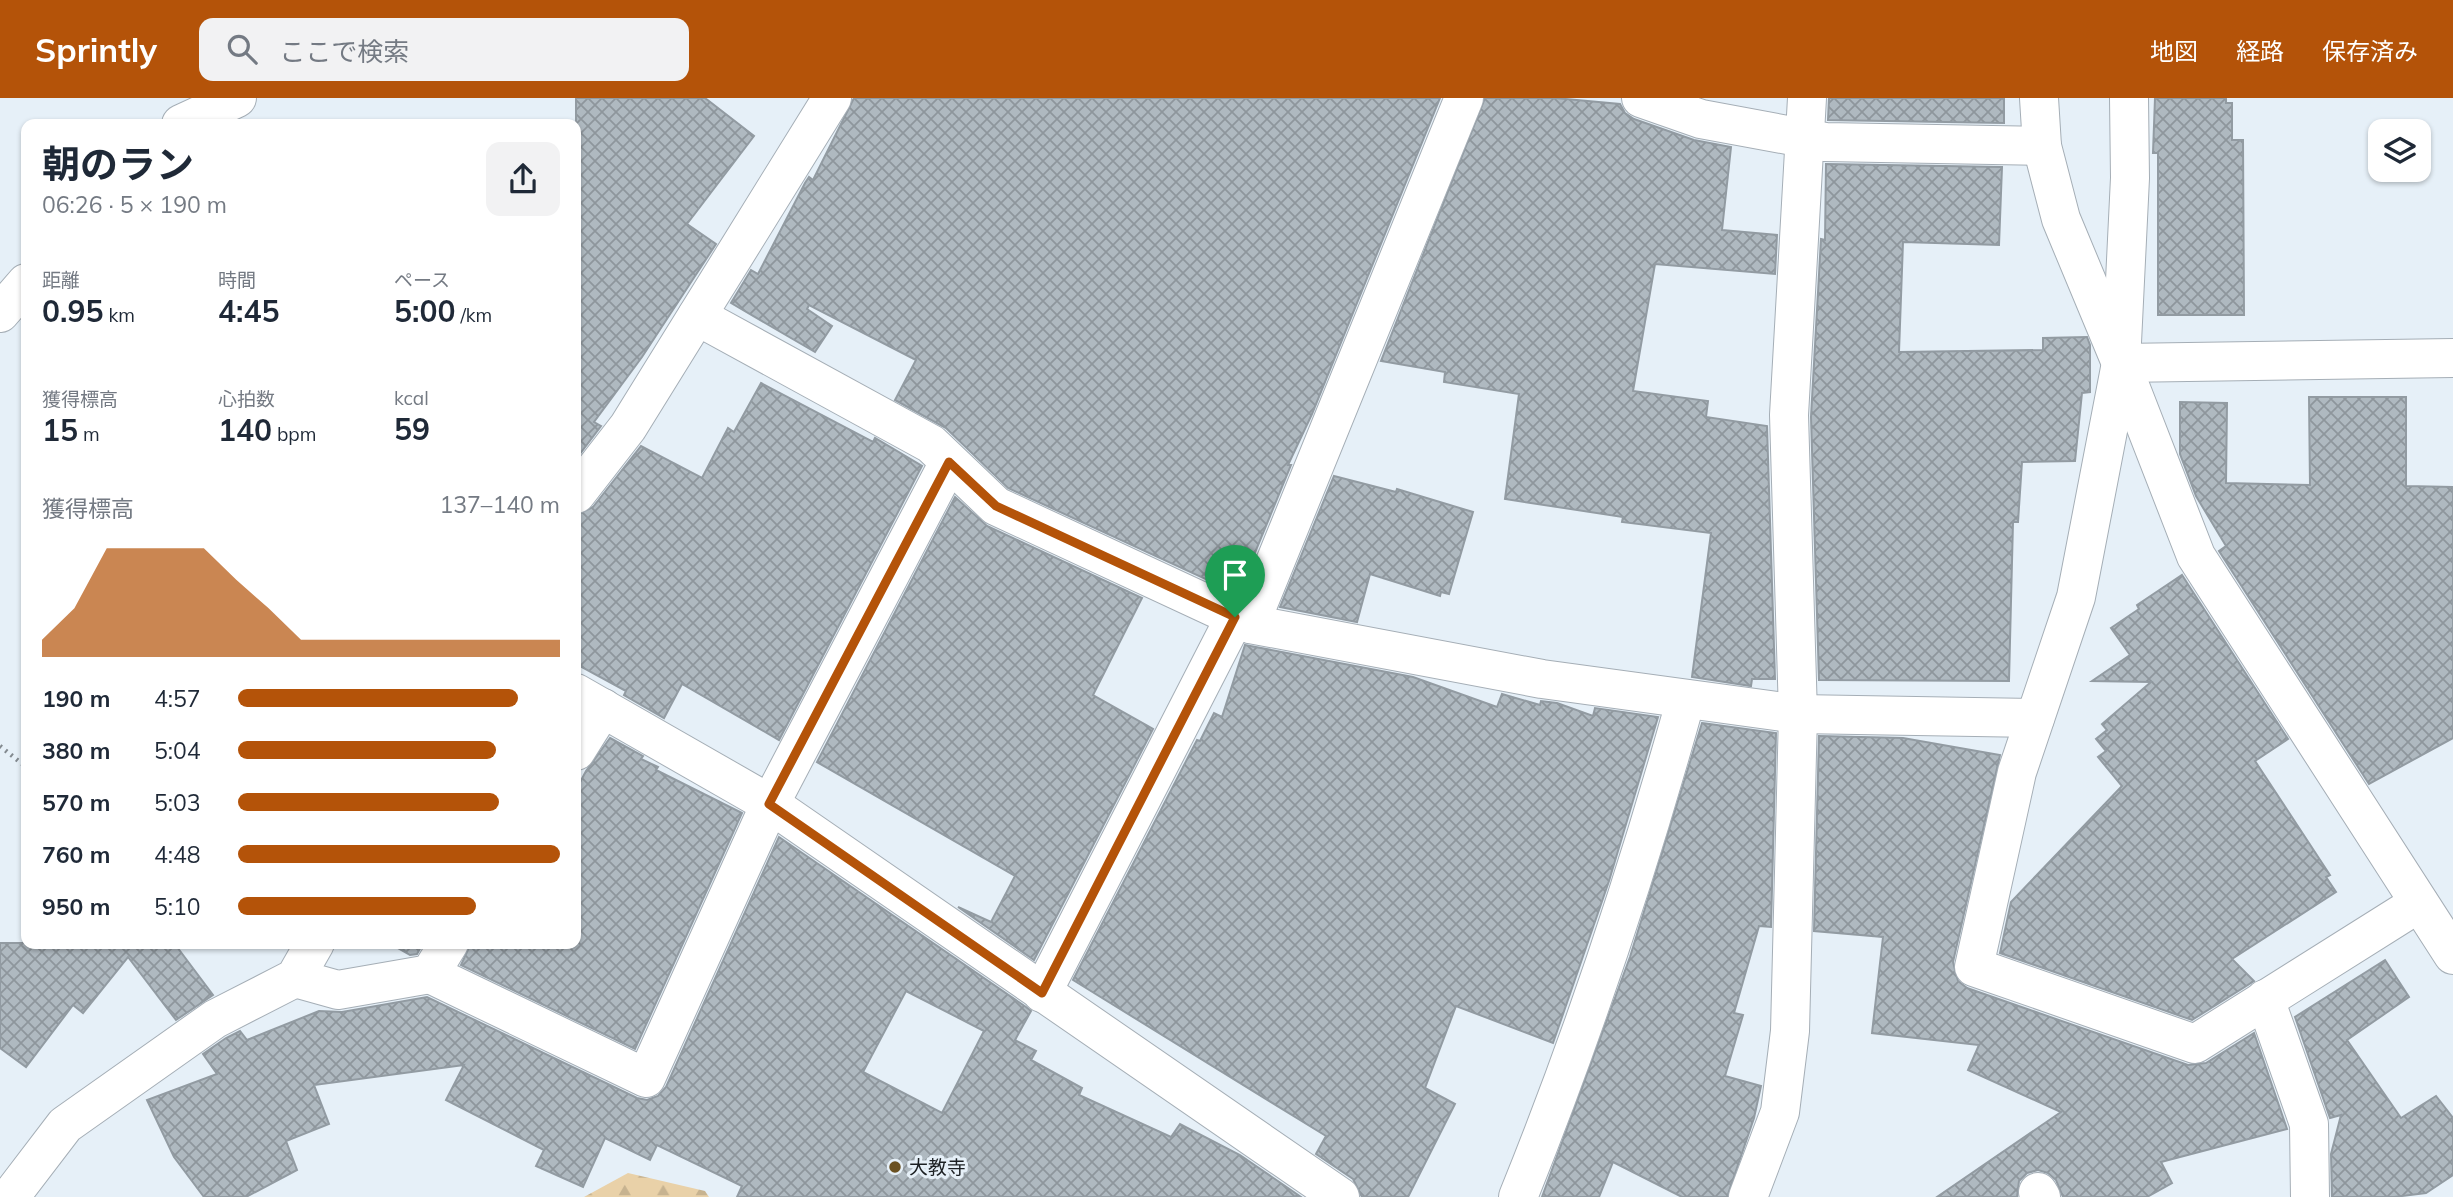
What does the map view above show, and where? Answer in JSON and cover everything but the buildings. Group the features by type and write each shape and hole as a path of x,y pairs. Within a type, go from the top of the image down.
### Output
{"street":[{"path":"192,119 237,98 243,119"},
{"path":"581,488 628,427 832,98"},
{"path":"1042,993 1242,620 1464,98"},
{"path":"1641,98 1702,119 1825,142 2042,146"},
{"path":"1748,1197 1780,1112 1790,1031 1798,714 1789,415 1807,138 1807,98"},
{"path":"2039,98 2042,146 2061,219 2121,363 2196,556 2453,955"},
{"path":"2129,98 2130,178 2121,363 2076,597 2017,772 1974,967 2195,1044 2419,903"},
{"path":"0,313 21,289"},
{"path":"696,316 931,444 996,506 1242,620 1542,679 1798,714 2035,718"},
{"path":"2121,363 2453,358"},
{"path":"295,978 338,990 440,958 646,1077 769,804 949,462"},
{"path":"1518,1197 1557,1101 1644,848 1686,699"},
{"path":"581,733 590,701 769,804 1340,1197"},
{"path":"10,1197 65,1125 215,1019 295,978 312,949"},
{"path":"2265,999 2309,1124 2309,1197"}],"path":[{"path":"0,746 21,763"}],"green space":[{"path":"628,1173 705,1191 709,1197 584,1197"}],"place":[{"name":"大教寺","path":"895,1167"}],"route":[{"path":"949,462 996,506 1235,617 1042,993 769,804 949,462"}]}
